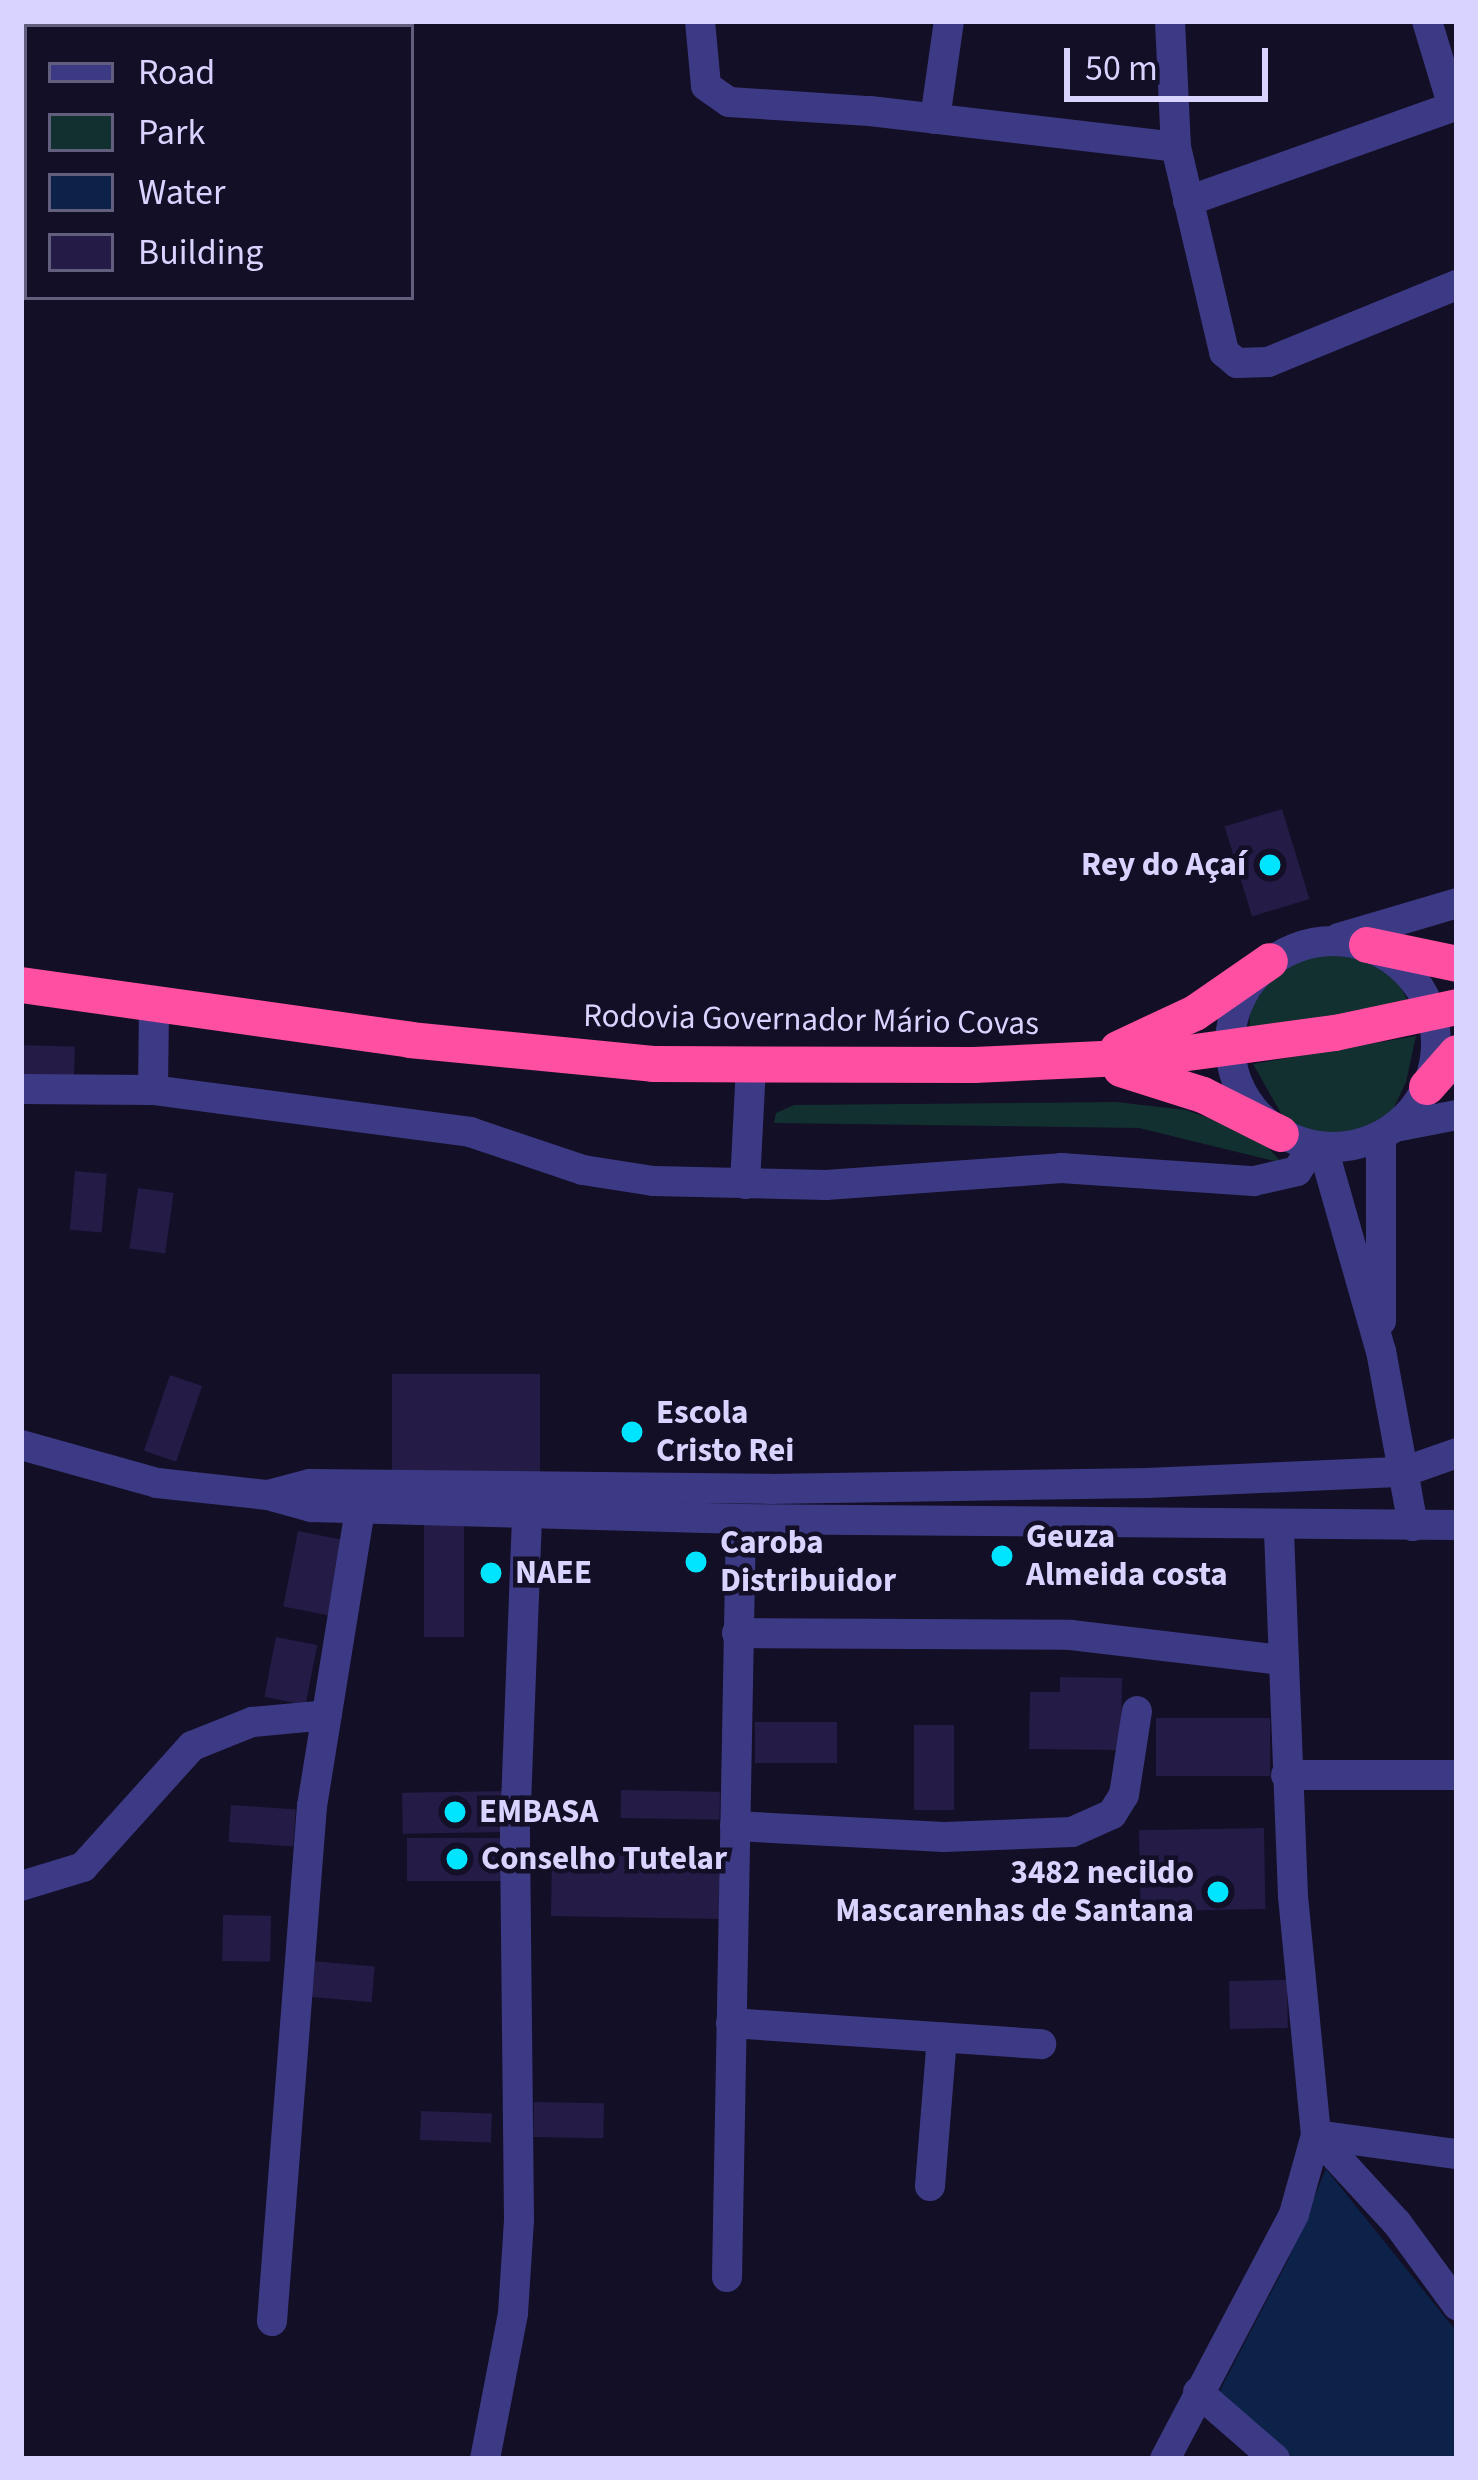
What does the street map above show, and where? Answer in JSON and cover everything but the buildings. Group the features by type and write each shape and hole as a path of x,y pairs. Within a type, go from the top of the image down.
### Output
{"highway":[{"path":"1350,942 1457,964"},
{"path":"1089,1060 1195,1013 1270,961"},
{"name":"Rodovia Governador Mário Covas","path":"21,985 518,1052 653,1064 1089,1060 1230,1050 1445,1010"},
{"path":"1427,1087 1457,1054"},
{"path":"1089,1060 1203,1095 1306,1143"}],"street":[{"path":"700,21 704,73 713,96 729,102 935,119 1176,147"},
{"path":"935,119 949,21"},
{"path":"1170,21 1176,147 1224,352 1237,363 1268,362 1457,284"},
{"path":"1189,200 1455,106 1427,21"},
{"path":"1413,1526 1381,1351 1306,1143 1255,1112 1237,1084 1230,1050 1233,1017 1247,986 1270,961 1300,945 1350,942 1457,903"},
{"path":"1350,942 1407,973 1445,1010 1427,1087 1388,1132 1381,1351"},
{"path":"153,1090 154,1003"},
{"path":"745,1184 751,1065"},
{"path":"21,1089 153,1090 470,1132 614,1177 745,1184 874,1183 971,1171 1061,1168 1277,1180 1297,1171 1306,1143"},
{"path":"1306,1143 1388,1132 1457,1115"},
{"path":"21,1445 157,1483 268,1495 311,1507 527,1514 618,1502 1403,1472 1457,1453"},
{"path":"1146,1520 1147,1483"},
{"path":"268,1495 310,1484 618,1502 741,1519 1457,1525"},
{"path":"272,2320 303,1890 360,1509"},
{"path":"485,2459 513,2313 519,2220 515,1830 527,1514"},
{"path":"727,2277 741,1519"},
{"path":"1165,2459 1294,2214 1316,2135 1286,1775 1279,1524"},
{"path":"737,1633 1071,1635 1282,1660"},
{"path":"735,1826 944,1837 1072,1832 1112,1814 1124,1795 1137,1711"},
{"path":"21,1886 83,1868 192,1746 252,1722 327,1715"},
{"path":"1286,1775 1457,1775"},
{"path":"731,2024 1041,2044"},
{"path":"930,2186 942,2038"},
{"path":"1316,2135 1457,2154"},
{"path":"1316,2135 1397,2222 1457,2305"},
{"path":"1198,2392 1275,2459"}],"green space":[{"path":"1342,948 1371,955 1394,974 1409,1003 1249,1034 1250,1010 1280,965 1311,950"},
{"path":"1416,1036 1406,1082 1389,1118 1367,1133 1337,1139 1310,1133 1282,1115 1253,1064"},
{"path":"1116,1102 1186,1110 1257,1135 1282,1163 1139,1128 774,1123 776,1113 794,1105"}],"water":[{"path":"1326,2169 1457,2332 1457,2459 1293,2459 1219,2392 1289,2258"}],"place":[{"name":"Rey do Açaí","path":"1270,865"},
{"name":"Escola Cristo Rei","path":"632,1432"},
{"name":"Geuza Almeida costa","path":"1002,1556"},
{"name":"Caroba Distribuidor","path":"696,1562"},
{"name":"NAEE","path":"491,1573"},
{"name":"EMBASA","path":"455,1812"},
{"name":"Conselho Tutelar","path":"457,1859"},
{"name":"3482 necildo Mascarenhas de Santana","path":"1218,1892"}]}
